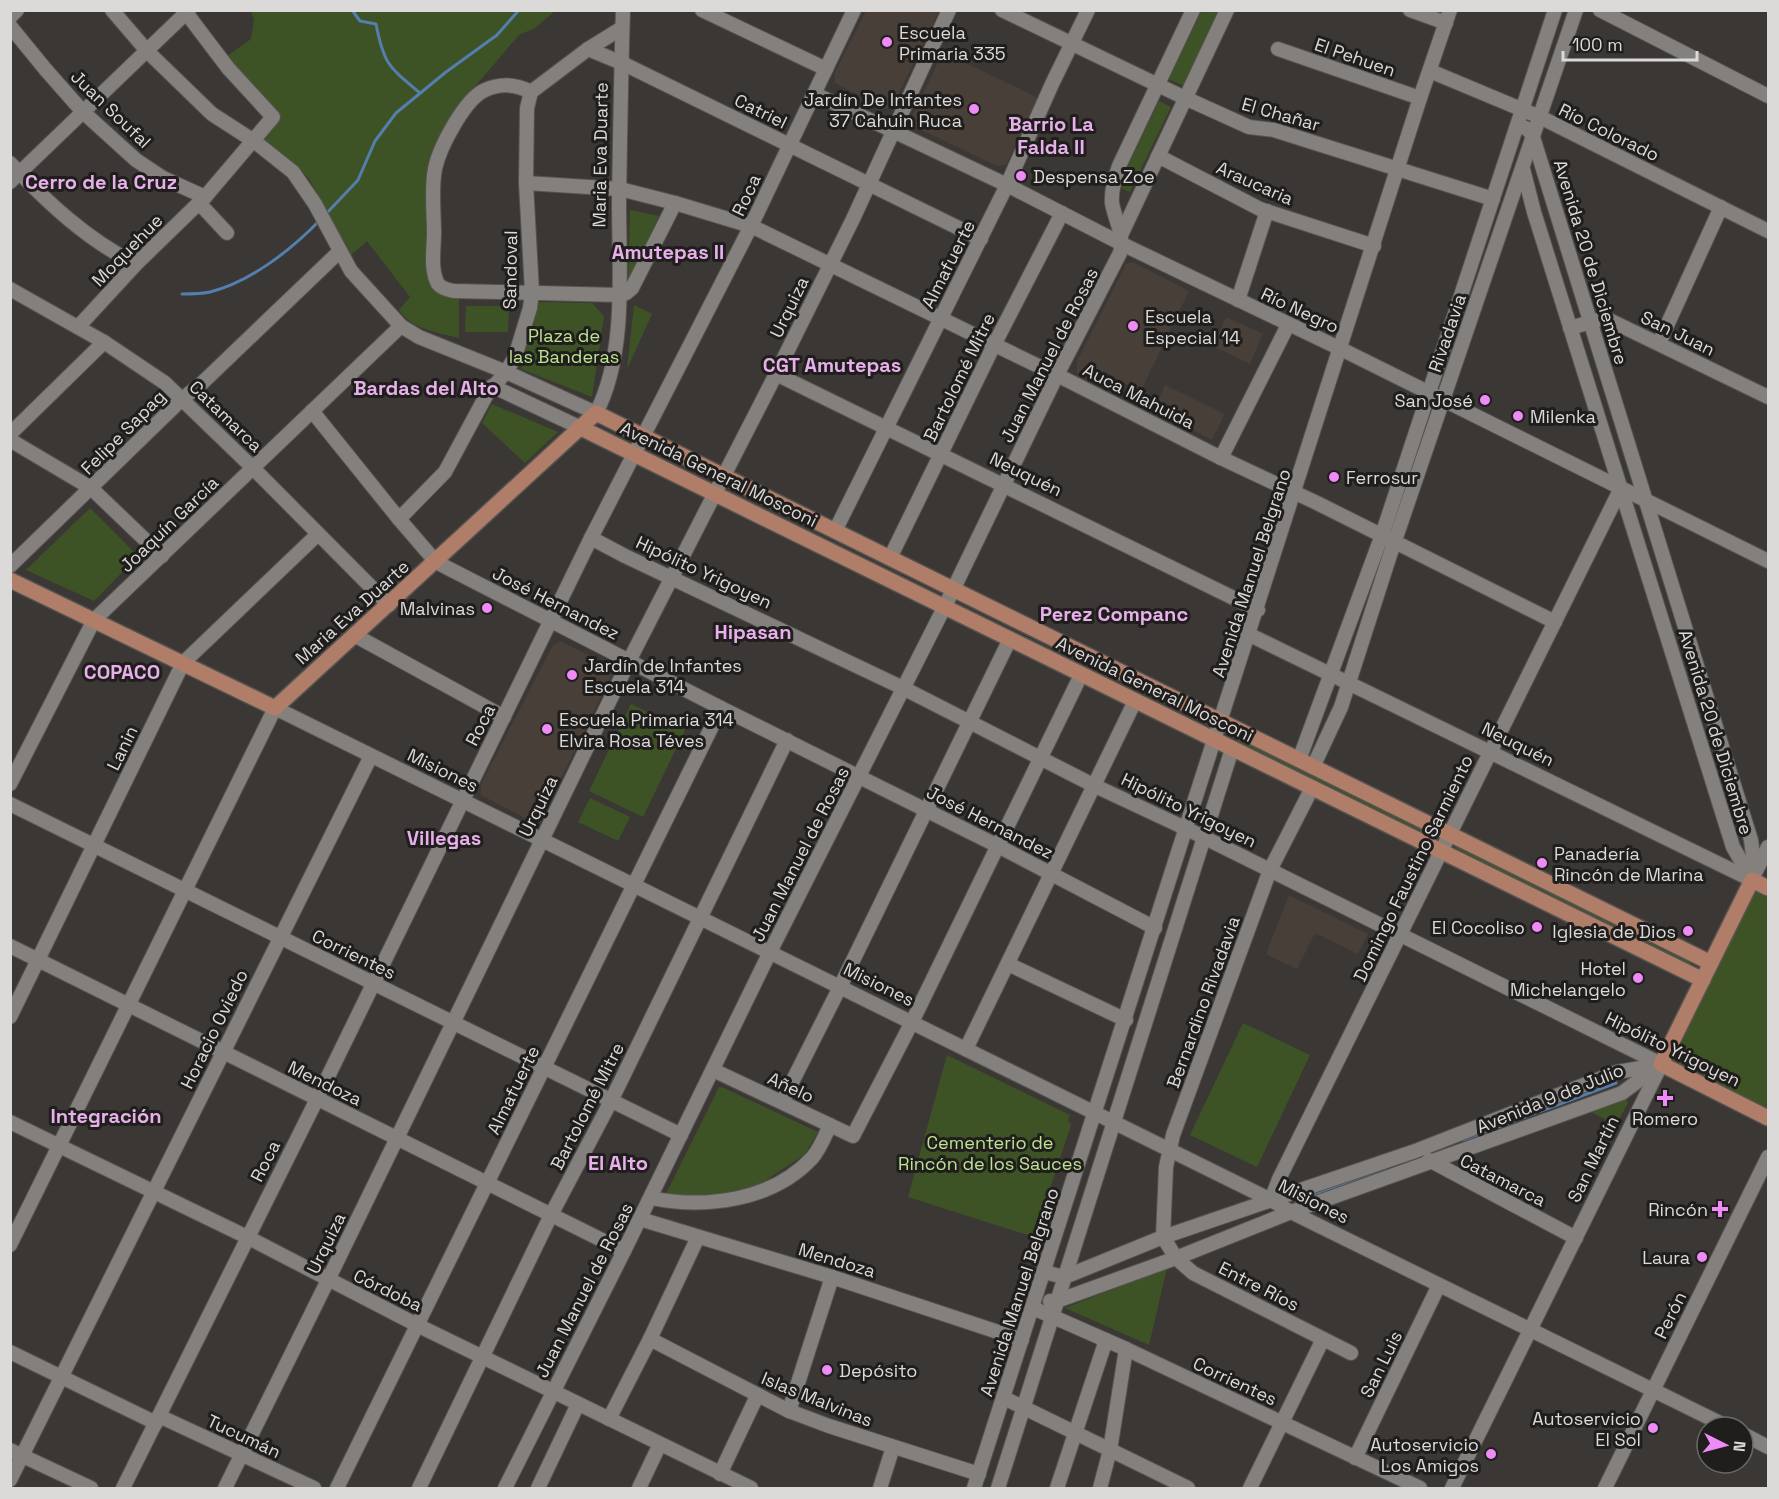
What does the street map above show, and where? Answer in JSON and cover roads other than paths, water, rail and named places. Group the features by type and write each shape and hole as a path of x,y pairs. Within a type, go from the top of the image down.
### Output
{"main road":[{"name":"Avenida General Mosconi","path":"596,413 1711,963"},
{"name":"Maria Eva Duarte","path":"275,708 596,413"},
{"name":"Avenida General Mosconi","path":"579,428 1703,980"},
{"name":"Misiones","path":"10,580 275,708"},
{"name":"Neuquén","path":"1752,880 1768,888"},
{"name":"San Martín","path":"1661,1064 1752,880"},
{"name":"Hipólito Yrigoyen","path":"1661,1064 1768,1118"}],"street":[{"path":"10,16 17,10"},
{"name":"Avenida General Mosconi","path":"112,10 147,51 212,114 254,141 293,172 315,204 351,270 401,326 419,337 506,372 596,413"},
{"name":"Maria Eva Duarte","path":"596,413 612,372 616,349 619,295 622,10"},
{"path":"702,10 826,69"},
{"name":"Roca","path":"123,1488 591,538 751,226 854,10"},
{"name":"Urquiza","path":"225,1488 629,661 830,264 949,10"},
{"name":"El Chañar","path":"1002,10 1158,86 1249,127 1274,130 1493,199"},
{"name":"Almafuerte","path":"835,531 1008,185 1088,10"},
{"path":"1121,239 1112,201 1119,166 1193,10"},
{"name":"Juan Manuel de Rosas","path":"505,1488 651,1198 770,952 953,590 1057,375 1120,254 1121,239 1227,10"},
{"path":"1410,10 1448,17"},
{"name":"Rivadavia","path":"1306,763 1341,707 1428,392 1555,10"},
{"name":"Rivadavia","path":"1306,763 1332,675 1443,400 1576,10"},
{"path":"1600,10 1768,96"},
{"path":"136,264 110,251 81,230 14,173 83,112 186,11"},
{"name":"Moquehue","path":"78,327 136,264 202,200 273,117 228,68 186,11"},
{"name":"Avenida Manuel Belgrano","path":"974,1488 1250,635 1420,98 1448,17"},
{"name":"Juan Soufal","path":"10,26 83,112 136,160 202,200"},
{"path":"622,28 588,49 531,92 520,86 504,84 482,92 462,114 442,148 434,170 434,261 439,284 444,289 454,291 619,295 632,288 675,203"},
{"name":"Catriel","path":"588,49 622,63 981,239"},
{"name":"El Pehuen","path":"1278,50 1420,98"},
{"name":"Río Colorado","path":"1430,71 1540,117 1768,231"},
{"name":"Sandoval","path":"399,519 445,472 492,386 506,372 520,344 532,292 526,183 527,108 531,92"},
{"name":"Río Negro","path":"815,94 1121,239 1288,325 1341,349 1768,561"},
{"path":"1515,133 1522,126 1533,137"},
{"name":"Avenida 20 de Diciembre","path":"1515,133 1534,212 1733,847 1752,880"},
{"name":"Avenida 20 de Diciembre","path":"1533,137 1751,840 1752,880"},
{"name":"Araucaria","path":"1158,156 1267,211 1374,246"},
{"name":"Auca Mahuida","path":"526,183 620,189 751,226 1555,622"},
{"path":"202,200 227,234"},
{"path":"1659,343 1721,207"},
{"path":"1238,300 1267,211"},
{"name":"Bartolomé Mitre","path":"890,558 994,345 1062,213"},
{"name":"Felipe Sapag","path":"10,566 182,399 200,385 340,251"},
{"name":"Catamarca","path":"14,297 78,327 165,383 254,468 389,605"},
{"name":"San Juan","path":"1570,328 1605,318 1768,397"},
{"path":"1221,458 1288,325"},
{"name":"Joaquín García","path":"10,784 94,620 401,326"},
{"path":"10,434 104,342"},
{"name":"Neuquén","path":"776,374 1258,610"},
{"name":"Avenida General Mosconi","path":"492,386 579,428"},
{"name":"José Hernandez","path":"312,411 436,562 998,846 1155,928"},
{"path":"10,440 91,488 162,556"},
{"name":"Domingo Faustino Sarmiento","path":"1271,1200 1279,1179 1621,488"},
{"name":"Lanin","path":"10,1017 183,663 318,534"},
{"name":"Hipólito Yrigoyen","path":"591,538 903,688 1093,785 1187,829 1661,1064"},
{"name":"Neuquén","path":"1250,635 1752,880"},
{"path":"356,636 504,717"},
{"path":"782,1102 1010,639"},
{"path":"912,1022 1081,675"},
{"path":"966,1049 1135,701"},
{"name":"Maria Eva Duarte","path":"10,1245 275,708"},
{"name":"Misiones","path":"275,708 1704,1415"},
{"name":"Almafuerte","path":"338,1488 721,708"},
{"name":"Bartolomé Mitre","path":"419,1488 551,1215 611,1101 787,740"},
{"path":"998,1488 1232,748"},
{"name":"Horacio Oviedo","path":"10,1480 16,1453 63,1377 371,756"},
{"name":"Bernardino Rivadavia","path":"1163,1237 1168,1149 1270,870 1312,789"},
{"name":"Corrientes","path":"10,804 681,1136"},
{"name":"San Martín","path":"1752,880 1768,847"},
{"name":"Mendoza","path":"10,946 624,1251"},
{"path":"1008,964 1126,1020"},
{"name":"Añelo","path":"713,1070 853,1136 912,1022"},
{"name":"San Martín","path":"1452,1488 1661,1064"},
{"name":"Avenida 9 de Julio","path":"1064,1276 1163,1237 1418,1150 1617,1072 1661,1064"},
{"name":"Avenida 9 de Julio","path":"1034,1304 1057,1301 1176,1258 1291,1212 1622,1093 1661,1064"},
{"name":"Córdoba","path":"10,1122 247,1237 328,1281 751,1488"},
{"path":"651,1198 669,1202 705,1202 734,1199 759,1192 795,1173 811,1159 830,1125"},
{"name":"Catamarca","path":"1418,1150 1432,1163 1576,1238"},
{"name":"Perón","path":"1605,1488 1768,1157"},
{"name":"Mendoza","path":"640,1219 832,1277 1022,1340"},
{"path":"609,1419 698,1237"},
{"name":"Entre Ríos","path":"1163,1237 1176,1258 1193,1273 1351,1353"},
{"path":"1044,1272 1064,1276"},
{"path":"789,1410 832,1277"},
{"name":"San Luis","path":"1356,1458 1439,1285"},
{"name":"Corrientes","path":"1034,1304 1053,1316 1420,1488"},
{"name":"Islas Malvinas","path":"650,1339 789,1410 829,1426 979,1474"},
{"path":"1250,1488 1323,1339"},
{"path":"1057,1488 1106,1340"},
{"path":"1100,1488 1110,1450 1126,1349"},
{"name":"Tucumán","path":"10,1352 314,1488"},
{"path":"720,1474 757,1395"},
{"path":"1004,1398 1188,1488"},
{"path":"538,1488 578,1404"},
{"path":"639,1488 660,1444"},
{"path":"880,1488 893,1447"},
{"path":"16,1453 90,1488"}],"waterway":[{"path":"352,10 360,21 376,24 389,64 420,93"},
{"path":"325,215 358,180 375,141 396,113 446,72 497,35 519,10"},
{"path":"182,294 210,292 240,281 283,254 319,221"},
{"path":"1463,1140 1616,1083"},
{"path":"1296,1201 1385,1168"}],"place":[{"name":"Escuela Primaria 335","path":"887,42"},
{"name":"Jardín De Infantes 37 Cahuin Ruca","path":"974,109"},
{"name":"Despensa Zoe","path":"1021,176"},
{"name":"Escuela Especial 14","path":"1133,326"},
{"name":"San José","path":"1485,400"},
{"name":"Milenka","path":"1518,416"},
{"name":"Ferrosur","path":"1334,477"},
{"name":"Malvinas","path":"487,608"},
{"name":"Jardín de Infantes Escuela 314","path":"572,675"},
{"name":"Escuela Primaria 314 Elvira Rosa Téves","path":"547,729"},
{"name":"Panadería Rincón de Marina","path":"1542,863"},
{"name":"El Cocoliso","path":"1537,927"},
{"name":"Iglesia de Dios","path":"1688,931"},
{"name":"Hotel Michelangelo","path":"1638,978"},
{"name":"Romero","path":"1665,1098"},
{"name":"Rincón","path":"1720,1209"},
{"name":"Laura","path":"1702,1257"},
{"name":"Depósito","path":"827,1370"},
{"name":"Autoservicio El Sol","path":"1653,1428"},
{"name":"Autoservicio Los Amigos","path":"1491,1454"}],"district":[{"name":"Barrio La Falda II","path":"1051,136"},
{"name":"Cerro de la Cruz","path":"101,182"},
{"name":"Amutepas II","path":"668,252"},
{"name":"CGT Amutepas","path":"832,365"},
{"name":"Bardas del Alto","path":"426,388"},
{"name":"Perez Companc","path":"1114,614"},
{"name":"Hipasan","path":"753,632"},
{"name":"COPACO","path":"122,672"},
{"name":"Villegas","path":"444,838"},
{"name":"Integración","path":"106,1116"},
{"name":"El Alto","path":"618,1163"}],"park label":[{"name":"Plaza de las Banderas","path":"564,345"},
{"name":"Cementerio de Rincón de los Sauces","path":"990,1152"}]}
